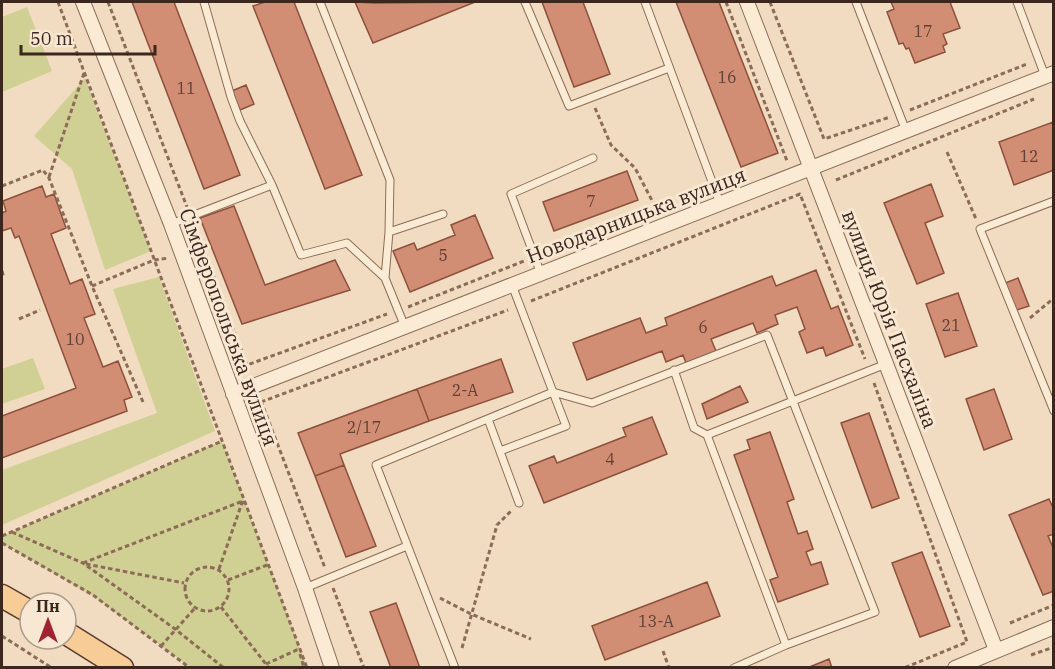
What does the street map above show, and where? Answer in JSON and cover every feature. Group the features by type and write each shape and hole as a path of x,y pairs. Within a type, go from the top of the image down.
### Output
{"main road":[{"path":"2,596 18,605"},
{"path":"78,640 123,668"}],"street":[{"name":"Сімферопольська вулиця","path":"83,2 171,224 305,588 332,668"},
{"name":"вулиця Юрія Пасхаліна","path":"747,2 996,651"},
{"name":"Новодарницька вулиця","path":"233,394 1049,74"},
{"path":"955,668 1053,627"}],"lane":[{"path":"204,2 240,121 272,185 302,255 347,243 385,278 405,327"},
{"path":"320,2 390,180 385,278"},
{"path":"525,2 569,106 669,68"},
{"path":"645,2 720,203"},
{"path":"856,2 906,131"},
{"path":"1017,2 1038,59 1049,74"},
{"path":"541,274 511,194 593,158"},
{"path":"171,224 272,185"},
{"path":"1053,201 980,229 1053,411"},
{"path":"389,232 443,214"},
{"path":"500,451 566,426 512,285"},
{"path":"455,668 376,465 552,392 592,403 767,334 875,612 786,645 735,668"},
{"path":"707,435 886,364"},
{"path":"674,370 694,428 707,435 786,645"},
{"path":"488,419 519,503"},
{"path":"305,588 407,546"}],"path":[{"path":"58,2 306,668"},
{"path":"108,2 247,365"},
{"path":"726,2 787,161 776,165"},
{"path":"770,2 824,139 900,114 1038,59"},
{"path":"49,178 84,71"},
{"path":"836,180 1043,96"},
{"path":"591,98 611,145 635,168 657,210"},
{"path":"947,152 980,229"},
{"path":"2,186 43,170 49,178 92,286 143,402"},
{"path":"800,194 870,371 967,642 904,668"},
{"path":"224,373 398,310 613,227"},
{"path":"92,286 154,260"},
{"path":"2,271 4,278"},
{"path":"1019,327 1053,298"},
{"path":"19,319 40,310"},
{"path":"255,385 364,668"},
{"path":"2,536 222,441"},
{"path":"235,476 306,668"},
{"path":"83,563 243,501"},
{"path":"219,569 243,501"},
{"path":"459,657 497,525 519,503"},
{"path":"12,532 83,563 175,629 224,668"},
{"path":"2,543 93,596 190,668"},
{"path":"267,560 267,565"},
{"path":"83,563 184,583"},
{"path":"228,580 267,565"},
{"path":"207,566 219,569 228,580 229,593 221,607 209,612 195,608 186,599 184,583 192,571 207,566"},
{"path":"425,591 471,614 531,639"},
{"path":"1010,623 1053,605"},
{"path":"221,607 269,668"},
{"path":"161,646 195,608"},
{"path":"2,636 52,668"},
{"path":"298,643 299,649"},
{"path":"266,664 299,649"},
{"path":"663,651 669,668"}],"shaded area":[{"path":"27,7 52,71 2,92 2,17"},
{"path":"85,78 151,251 105,270 72,169 34,136"},
{"path":"159,277 215,431 2,525 2,470 157,413 113,289"},
{"path":"33,358 45,389 2,404 2,369"},
{"path":"222,441 307,667 190,667 93,596 2,543 2,536"}],"building":[{"path":"132,2 174,2 240,175 204,189"},
{"path":"265,2 294,2 362,175 325,189 253,6"},
{"path":"355,2 375,3 475,2 373,43"},
{"path":"542,2 583,2 610,74 574,87"},
{"path":"676,2 719,2 778,153 741,167"},
{"path":"891,2 950,2 960,28 943,34 947,44 943,46 945,52 915,63 909,48 906,49 903,43 899,44 887,12 894,9"},
{"path":"246,85 254,104 240,110 232,91"},
{"path":"1053,122 1054,170 1014,185 999,142"},
{"path":"627,171 638,200 554,231 543,202"},
{"path":"931,184 943,216 925,223 944,273 917,284 884,203"},
{"path":"42,186 46,197 54,194 66,228 51,234 70,284 82,279 95,314 84,318 103,367 118,361 132,397 124,400 127,411 2,458 2,416 76,388 19,236 15,238 11,228 2,231 2,213 6,211 3,201"},
{"path":"234,206 265,285 335,260 350,290 242,324 200,218"},
{"path":"475,215 493,258 410,292 393,251 414,243 417,250 455,235 451,225"},
{"path":"816,270 831,309 838,306 853,345 826,356 823,347 807,353 799,332 805,329 797,307 775,315 778,324 757,333 753,323 711,339 716,351 686,363 683,355 666,362 662,351 587,380 573,343 640,318 646,333 667,325 665,318 772,276 776,286"},
{"path":"1018,278 1029,306 1014,311 1003,284"},
{"path":"958,293 977,346 945,357 926,304"},
{"path":"501,359 513,392 429,421 417,389"},
{"path":"740,386 748,402 707,419 702,404"},
{"path":"417,389 429,421 340,454 344,465 315,476 298,433"},
{"path":"994,389 1012,439 984,450 966,399"},
{"path":"869,413 899,498 872,508 841,423"},
{"path":"652,417 667,454 544,503 529,466 554,456 557,463 626,436 623,428"},
{"path":"770,432 794,499 787,502 798,534 807,531 813,549 806,552 811,565 821,562 828,584 778,602 770,580 778,577 734,455 750,449 747,440"},
{"path":"344,465 376,546 346,557 315,476"},
{"path":"1049,499 1054,510 1054,534 1048,536 1054,550 1054,591 1043,595 1009,515"},
{"path":"922,552 950,626 920,637 892,563"},
{"path":"707,582 720,616 605,660 592,626"},
{"path":"396,603 420,668 391,668 370,612"},
{"path":"829,659 832,668 807,668"}]}
